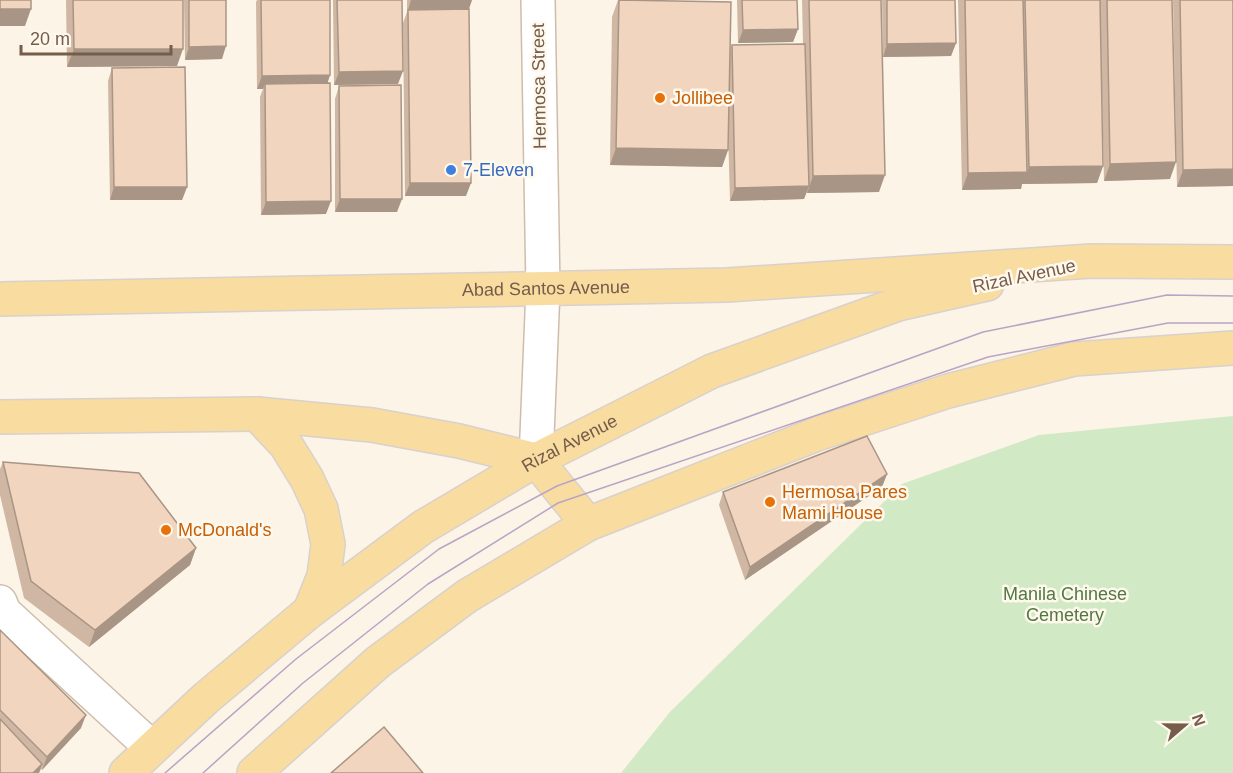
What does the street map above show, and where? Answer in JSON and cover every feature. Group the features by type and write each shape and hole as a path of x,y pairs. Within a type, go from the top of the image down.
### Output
{"main road":[{"name":"Abad Santos Avenue","path":"0,299 728,285 1091,261"},
{"path":"1091,261 1233,262"},
{"name":"Rizal Avenue","path":"126,773 206,698 310,611 423,527 536,460 712,371 898,304 1091,261"},
{"path":"254,773 378,662 467,596 588,524 817,434 948,392 1074,359 1233,348"},
{"path":"257,414 286,445 307,479 321,509 327,544 324,576 310,611"},
{"path":"0,417 257,414 372,425 459,441 536,460 588,524"}],"street":[{"name":"Hermosa Street","path":"536,460 543,289 538,0"},
{"path":"0,602 4,612 152,748"}],"green space":[{"name":"Manila Chinese Cemetery","path":"1233,416 1233,773 621,773 670,712 902,484 1039,435"}],"building":[{"path":"0,0 31,0 31,9 0,9"},
{"path":"73,0 183,0 183,49 74,49"},
{"path":"189,0 226,0 226,46 189,47"},
{"path":"261,0 330,0 330,75 262,76"},
{"path":"337,0 402,0 403,71 339,72"},
{"path":"619,0 731,2 728,150 616,148"},
{"path":"742,0 797,0 798,29 743,30"},
{"path":"809,0 881,0 885,175 813,176"},
{"path":"887,0 955,0 956,43 887,44"},
{"path":"965,0 1023,0 1027,172 968,173"},
{"path":"1025,0 1100,0 1103,166 1029,167"},
{"path":"1107,0 1172,0 1176,162 1110,164"},
{"path":"1180,0 1233,0 1233,169 1183,170"},
{"path":"469,9 471,183 410,183 408,10"},
{"path":"805,44 809,186 735,188 732,45"},
{"path":"185,67 187,187 114,187 112,68"},
{"path":"330,83 331,201 266,202 265,84"},
{"path":"401,85 402,199 340,199 339,86"},
{"path":"867,436 887,474 750,567 723,492"},
{"path":"3,462 139,473 196,548 95,630 31,581"},
{"path":"0,630 86,715 47,757 0,710"},
{"path":"0,719 42,764 33,773 0,773"},
{"path":"384,727 423,773 331,773"}],"tram line":[{"path":"165,773 296,659 439,549 557,486 983,332 1167,295 1233,296"},
{"path":"203,773 303,683 428,584 558,503 988,357 1168,323 1233,323"}],"place":[{"name":"Jollibee","path":"660,98"},
{"name":"7-Eleven","path":"451,170"},
{"name":"Hermosa Pares Mami House","path":"770,502"},
{"name":"McDonald's","path":"166,530"}]}
